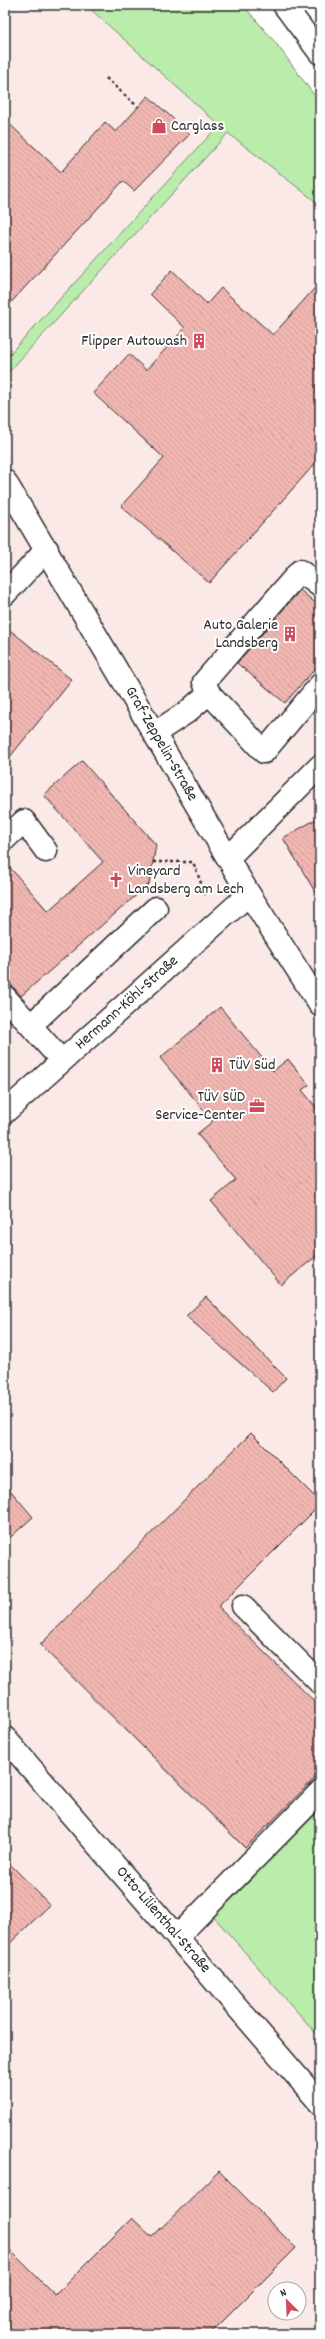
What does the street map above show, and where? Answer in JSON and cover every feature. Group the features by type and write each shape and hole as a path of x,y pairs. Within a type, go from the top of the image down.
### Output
{"street":[{"path":"284,5 320,53"},
{"name":"Graf-Zeppelin-Straße","path":"5,481 47,549 249,894 320,1005"},
{"path":"5,594 47,549"},
{"path":"320,586 300,571 204,682 209,693 264,752 320,685"},
{"path":"155,733 187,712 209,693"},
{"path":"228,858 320,766"},
{"path":"5,839 24,821 46,851"},
{"name":"Hermann-Köhl-Straße","path":"5,1112 249,894"},
{"path":"31,1025 156,908"},
{"path":"5,996 62,1061"},
{"path":"242,1606 320,1683"},
{"name":"Otto-Lilienthal-Straße","path":"5,1738 320,2103"},
{"path":"177,1937 320,1792"}],"path":[{"path":"106,78 138,107"},
{"path":"153,862 193,862 216,924"}],"shaded area":[{"path":"5,5 185,5 320,185 320,2334 5,2334"}],"green space":[{"path":"86,5 243,5 275,42 320,103 320,205 228,133 5,376 5,359 219,125"},
{"path":"320,1810 320,2038 214,1917"}],"building":[{"path":"148,96 190,134 134,191 123,181 5,309 5,120 61,172 105,122 116,132"},
{"path":"172,270 207,304 221,288 273,335 320,282 320,458 209,583 121,506 164,458 93,393 129,354 146,370 185,328 150,294"},
{"name":"Auto Galerie Landsberg","path":"300,590 320,607 320,663 285,703 237,663"},
{"path":"5,626 72,680 5,763"},
{"name":"Vineyard Landsberg am Lech","path":"82,761 156,845 149,884 21,996 5,978 5,862 48,911 103,862 44,795"},
{"path":"320,817 320,900 283,838"},
{"path":"220,1007 273,1071 288,1059 309,1085 302,1090 320,1112 320,1253 281,1285 211,1201 236,1180 197,1134 213,1121 160,1058"},
{"path":"206,1297 286,1378 273,1392 186,1316"},
{"path":"251,1433 320,1502 320,1505 218,1607 320,1707 320,1773 245,1848 40,1645"},
{"path":"5,1484 33,1517 5,1542"},
{"path":"5,1859 50,1905 5,1948"},
{"path":"219,2171 296,2248 210,2334 5,2334 5,2245 55,2295 132,2218 152,2237"}],"place":[{"name":"Carglass","path":"159,126"},
{"name":"Flipper Autowash","path":"199,341"},
{"name":"Auto Galerie Landsberg","path":"290,634"},
{"name":"Vineyard Landsberg am Lech","path":"116,880"},
{"name":"TÜV Süd","path":"217,1065"},
{"name":"TÜV SÜD Service-Center","path":"257,1106"}]}
